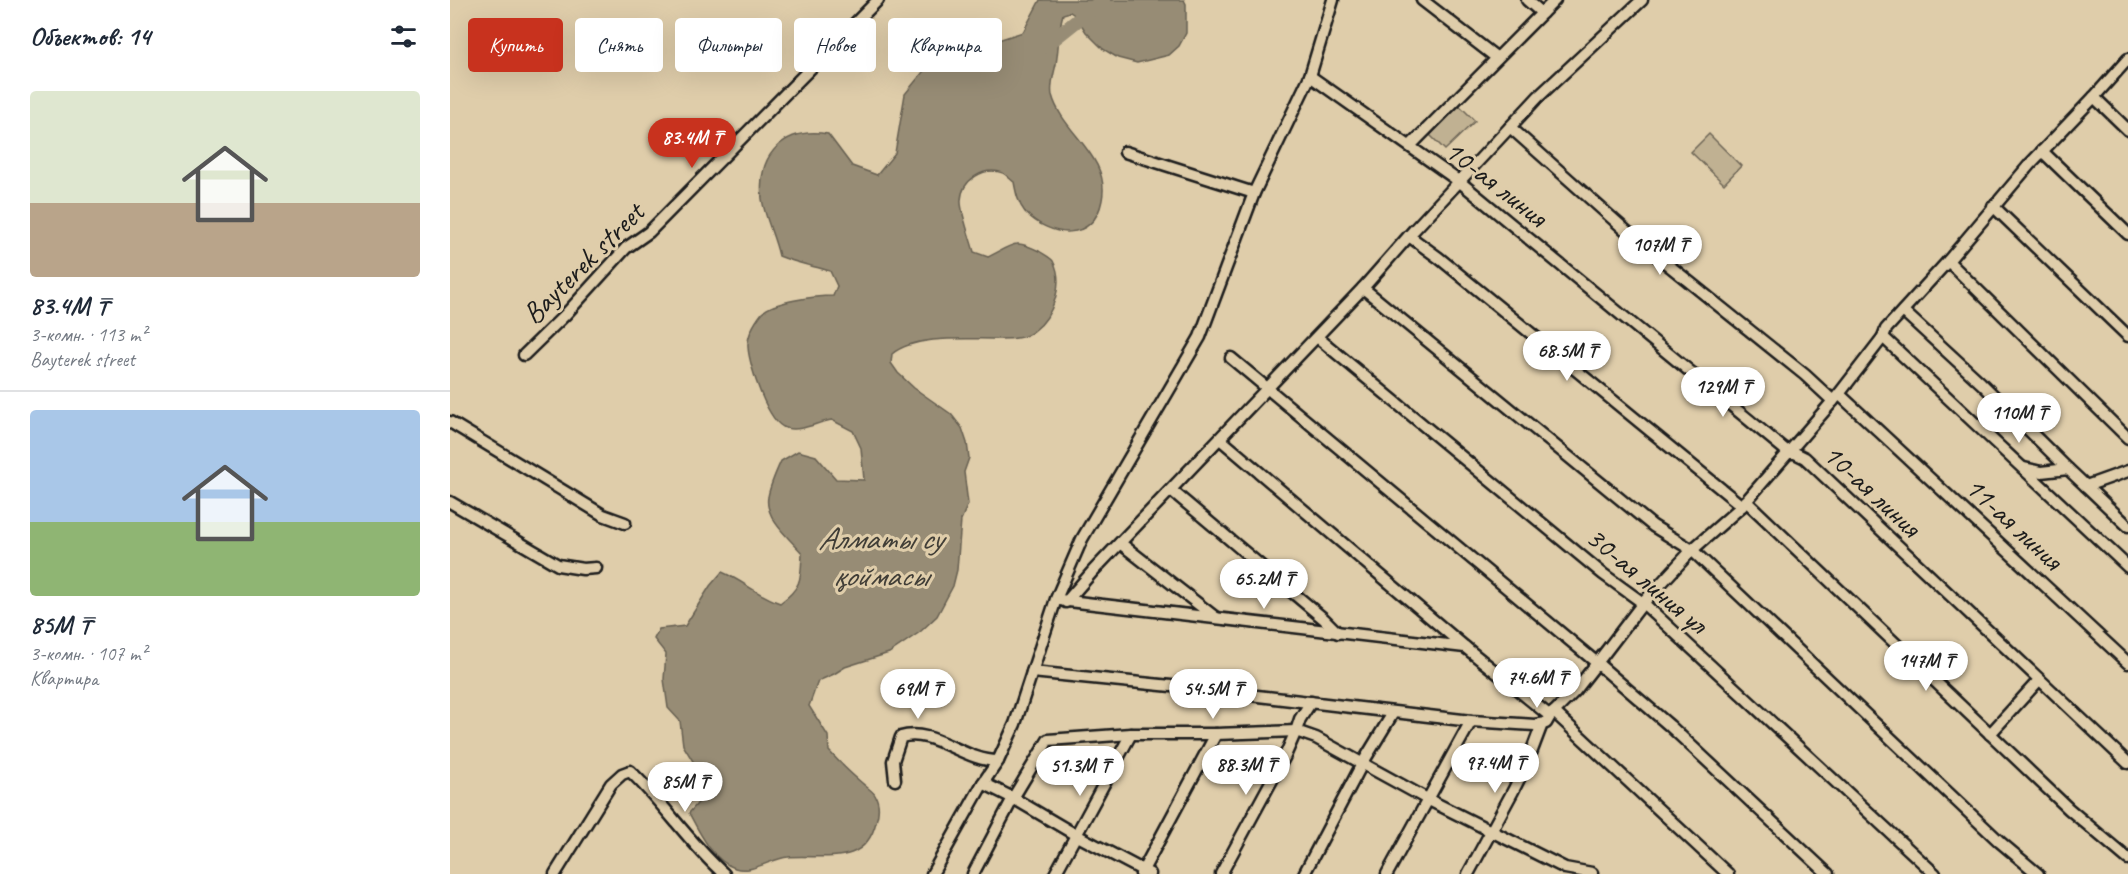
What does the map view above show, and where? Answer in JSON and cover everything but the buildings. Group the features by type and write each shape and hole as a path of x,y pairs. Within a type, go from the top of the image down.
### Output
{"street":[{"name":"Bayterek street","path":"524,355 565,315 626,248 649,232 694,188 878,0"},
{"path":"932,874 998,760 1015,724 1082,539 1200,337 1254,193 1311,76 1333,0"},
{"path":"1422,0 1497,57"},
{"path":"1527,0 1542,13"},
{"path":"1410,146 1555,0"},
{"path":"1061,601 1120,543 1317,337 1538,97 1642,0"},
{"path":"1032,672 1471,722 1535,725 1548,717 1575,691 1642,603 1692,550 1744,504 1836,397 1883,337 1886,329 1948,261 1993,206 2128,59"},
{"name":"10-ая линия","path":"1311,76 1460,182 1789,453 1805,458 2128,763"},
{"path":"2094,98 2128,130"},
{"name":"11-ая линия","path":"1510,127 1631,235 1805,375 1836,397 2128,663"},
{"path":"1125,152 1254,193"},
{"path":"2042,152 2128,234"},
{"path":"1993,206 2128,336"},
{"path":"1409,236 1744,504 2069,809 2128,859"},
{"path":"1948,261 2128,438"},
{"path":"1363,288 1645,518 1692,550 2000,842 2038,874"},
{"path":"1903,311 1981,383 2128,526"},
{"name":"30-ая линия ул","path":"1317,337 1603,574 1642,603 1935,874"},
{"path":"1883,337 2128,567"},
{"path":"1231,358 1598,663 1828,874"},
{"path":"450,422 603,515 625,523"},
{"path":"1220,439 1548,717 1728,874"},
{"path":"2024,468 2041,472 2068,469"},
{"path":"2086,486 2128,471"},
{"path":"1171,490 1316,611 1338,633"},
{"path":"450,502 558,565 583,569 596,568"},
{"path":"1120,543 1216,618"},
{"path":"1061,601 1465,647"},
{"path":"1990,734 2038,680"},
{"path":"1221,874 1285,756 1300,719 1311,702"},
{"path":"1304,874 1362,765 1393,713"},
{"path":"1468,874 1493,830 1548,717"},
{"path":"1386,874 1471,722"},
{"path":"973,874 1013,798 1048,740 1131,734 1296,731 1316,738 1429,800 1565,868 1592,874"},
{"path":"895,780 893,761 901,736 912,733 987,761 998,760"},
{"path":"1055,874 1131,734"},
{"path":"983,783 1145,873 1216,734"},
{"path":"555,874 611,784 622,774 630,771 646,786 702,855 724,874"}],"shaded area":[{"path":"1459,105 1475,121 1445,150 1430,135"},
{"path":"1709,134 1741,166 1724,184 1691,152"}],"water":[{"name":"Алматы су қоймасы","path":"1040,0 1184,0 1186,4 1186,33 1179,46 1169,55 1137,63 1118,58 1103,49 1086,32 1076,16 1070,12 1063,14 1052,95 1057,109 1093,157 1099,170 1103,184 1102,200 1090,224 1081,230 1070,232 1058,231 1035,221 1021,205 1014,182 1003,173 989,171 982,173 975,176 965,186 961,205 974,252 988,257 1014,244 1019,244 1039,251 1052,260 1058,279 1052,308 1041,325 1025,336 1010,339 941,339 914,344 892,354 891,363 898,373 914,388 951,414 962,428 967,443 969,458 964,472 968,504 961,520 957,570 953,586 937,616 920,632 889,653 845,667 818,681 809,706 828,736 829,751 877,798 878,815 870,837 863,846 841,856 788,857 748,869 735,868 713,853 689,813 710,789 683,745 680,721 668,708 664,679 666,654 654,639 659,629 685,626 710,586 722,572 780,603 793,592 799,582 802,553 779,528 768,505 770,488 781,461 798,451 816,456 836,479 864,480 861,448 853,431 832,420 804,428 786,428 779,424 766,405 756,379 748,342 752,329 762,313 785,302 833,296 837,286 830,271 779,256 762,199 764,169 769,157 786,140 812,133 828,134 852,166 877,175 895,153 905,94 923,72 1002,72 1002,39 1023,32"}],"waterway":[{"path":"1044,47 1103,0"}]}
